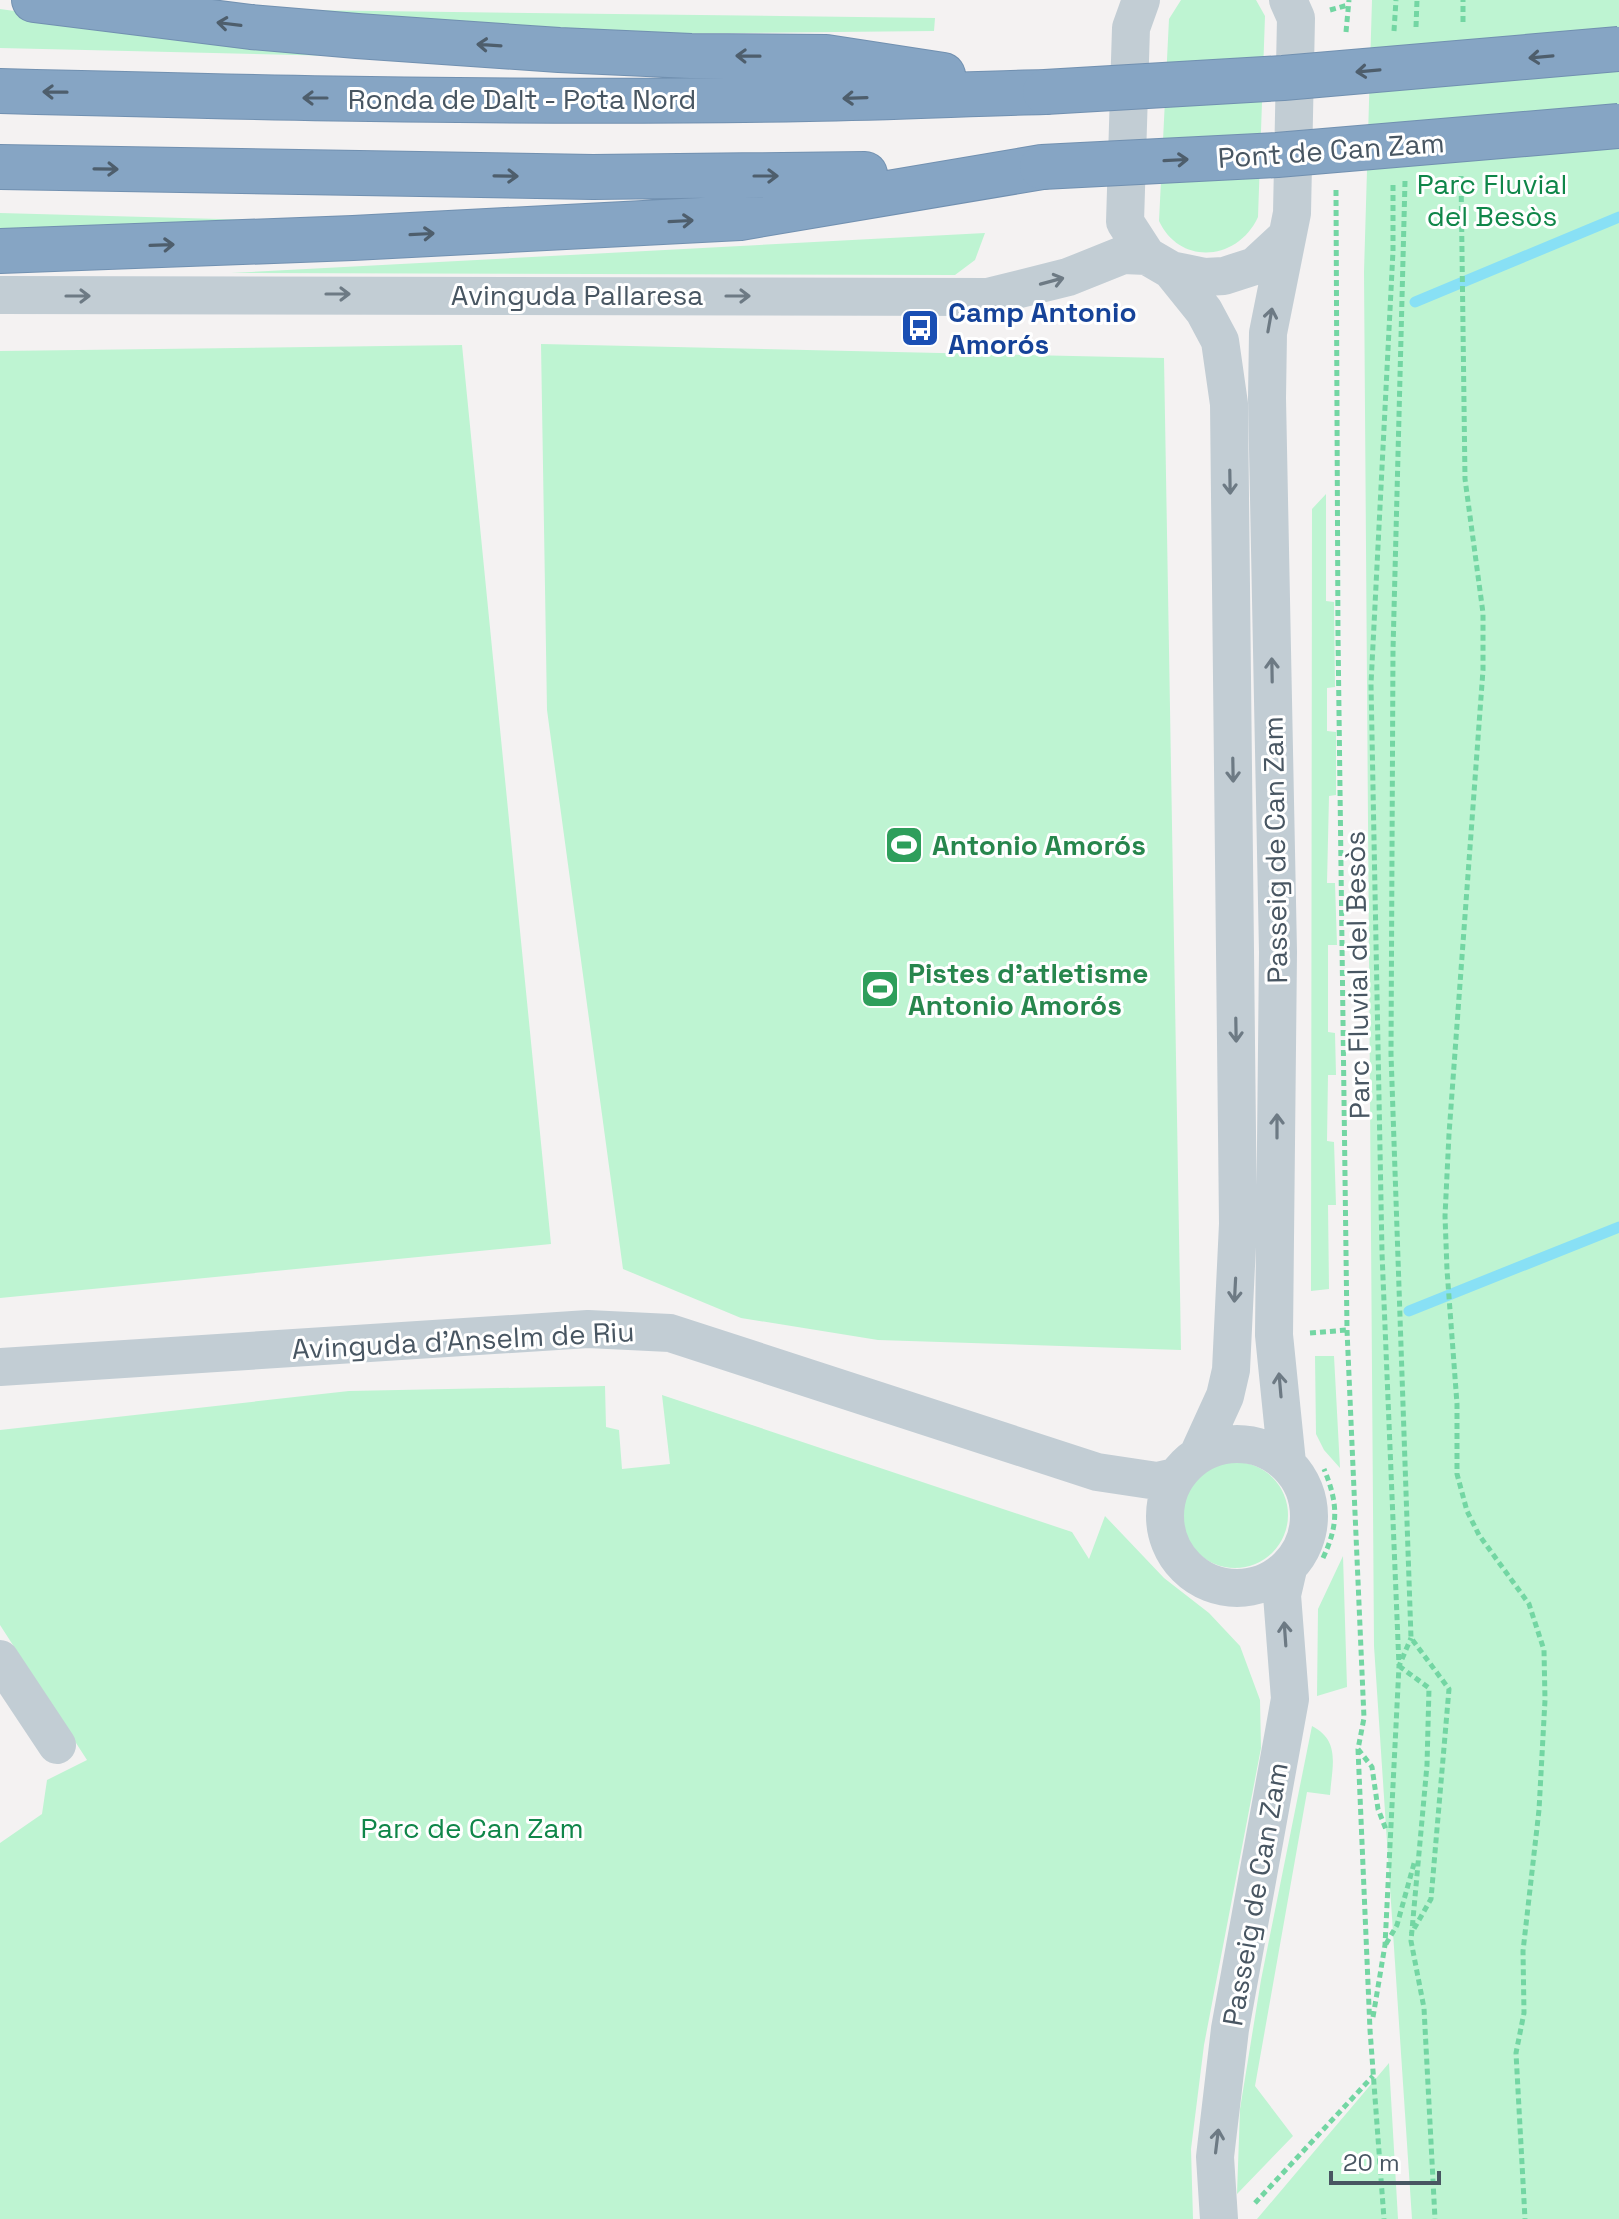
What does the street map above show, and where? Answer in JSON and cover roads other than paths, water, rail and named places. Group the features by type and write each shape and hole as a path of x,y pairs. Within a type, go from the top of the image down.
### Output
{"highway":[{"path":"34,0 251,27 373,37 589,51 826,57 1045,92 1283,78 1619,49"},
{"name":"Ronda de Dalt - Pota Nord","path":"0,91 555,100 809,99 1045,92"},
{"name":"Pont de Can Zam","path":"1042,167 1289,154 1619,126"},
{"path":"0,167 593,177 826,175 1042,167"},
{"path":"0,251 353,238 740,218 1042,167"}],"street":[{"name":"Passeig de Can Zam","path":"1141,0 1131,28 1125,222 1204,311 1220,341 1229,404 1238,1224 1231,1370 1225,1396 1180,1480"},
{"name":"Passeig de Can Zam","path":"1302,1460 1274,1335 1278,952 1267,398 1268,333 1292,213 1296,18 1305,6"},
{"name":"Avinguda Pallaresa","path":"0,295 988,297 1068,277 1123,255 1205,277 1240,272 1255,266 1285,238"},
{"name":"Avinguda d'Anselm de Riu","path":"0,1367 588,1329 670,1333 1097,1472 1157,1481 1180,1480"},
{"path":"1240,1443 1302,1460 1302,1485 1310,1516 1303,1568 1242,1589 1218,1586 1192,1574 1175,1554 1164,1518 1180,1480 1214,1447 1240,1443"},
{"name":"Passeig de Can Zam","path":"1235,2214 1215,2157 1230,2029 1290,1699 1282,1595 1303,1568"},
{"path":"0,1659 57,1745"}],"waterway":[{"path":"1415,302 1619,217"},
{"path":"1409,1311 1619,1227"}],"place":[{"name":"Camp Antonio Amorós","path":"920,328"},
{"name":"Antonio Amorós","path":"904,845"},
{"name":"Pistes d'atletisme Antonio Amorós","path":"880,989"}],"park label":[{"name":"Parc Fluvial del Besòs","path":"1492,200"},
{"name":"Parc de Can Zam","path":"472,1828"}]}
